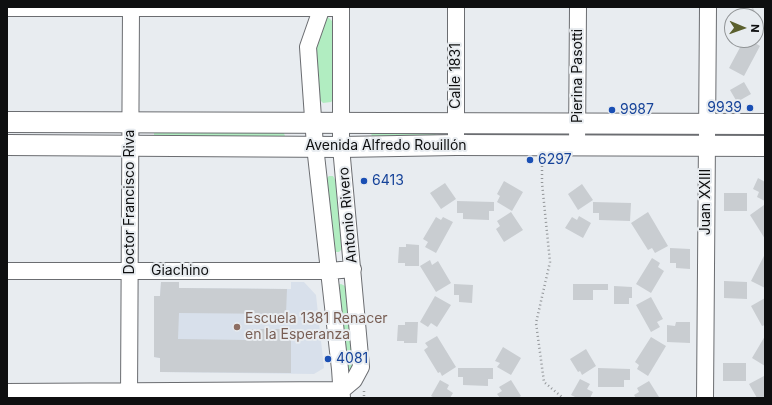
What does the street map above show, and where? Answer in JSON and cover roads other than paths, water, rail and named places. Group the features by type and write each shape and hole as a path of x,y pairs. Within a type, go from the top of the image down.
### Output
{"street":[{"name":"Doctor Francisco Riva","path":"129,394 131,7"},
{"name":"Antonio Rivero","path":"322,7 308,47 315,146 330,271 342,394"},
{"path":"7,8 341,7"},
{"name":"Antonio Rivero","path":"341,7 341,147 361,367 354,380 342,394"},
{"name":"Calle 1831","path":"456,7 456,145"},
{"name":"Pierina Pasotti","path":"577,146 578,7"},
{"name":"Juan XXIII","path":"705,398 708,7"},
{"name":"Avenida Alfredo Rouillón","path":"7,122 765,124"},
{"name":"Avenida Alfredo Rouillón","path":"7,145 341,147 456,145 765,146"},
{"name":"Giachino","path":"7,271 330,271 353,269"},
{"path":"7,392 129,394 342,394"}],"place":[{"name":"9939","path":"750,108"},
{"name":"9987","path":"612,110"},
{"name":"6297","path":"530,160"},
{"name":"6413","path":"364,181"},
{"name":"Escuela 1381 Renacer en la Esperanza","path":"237,327"},
{"name":"4081","path":"328,359"}]}
